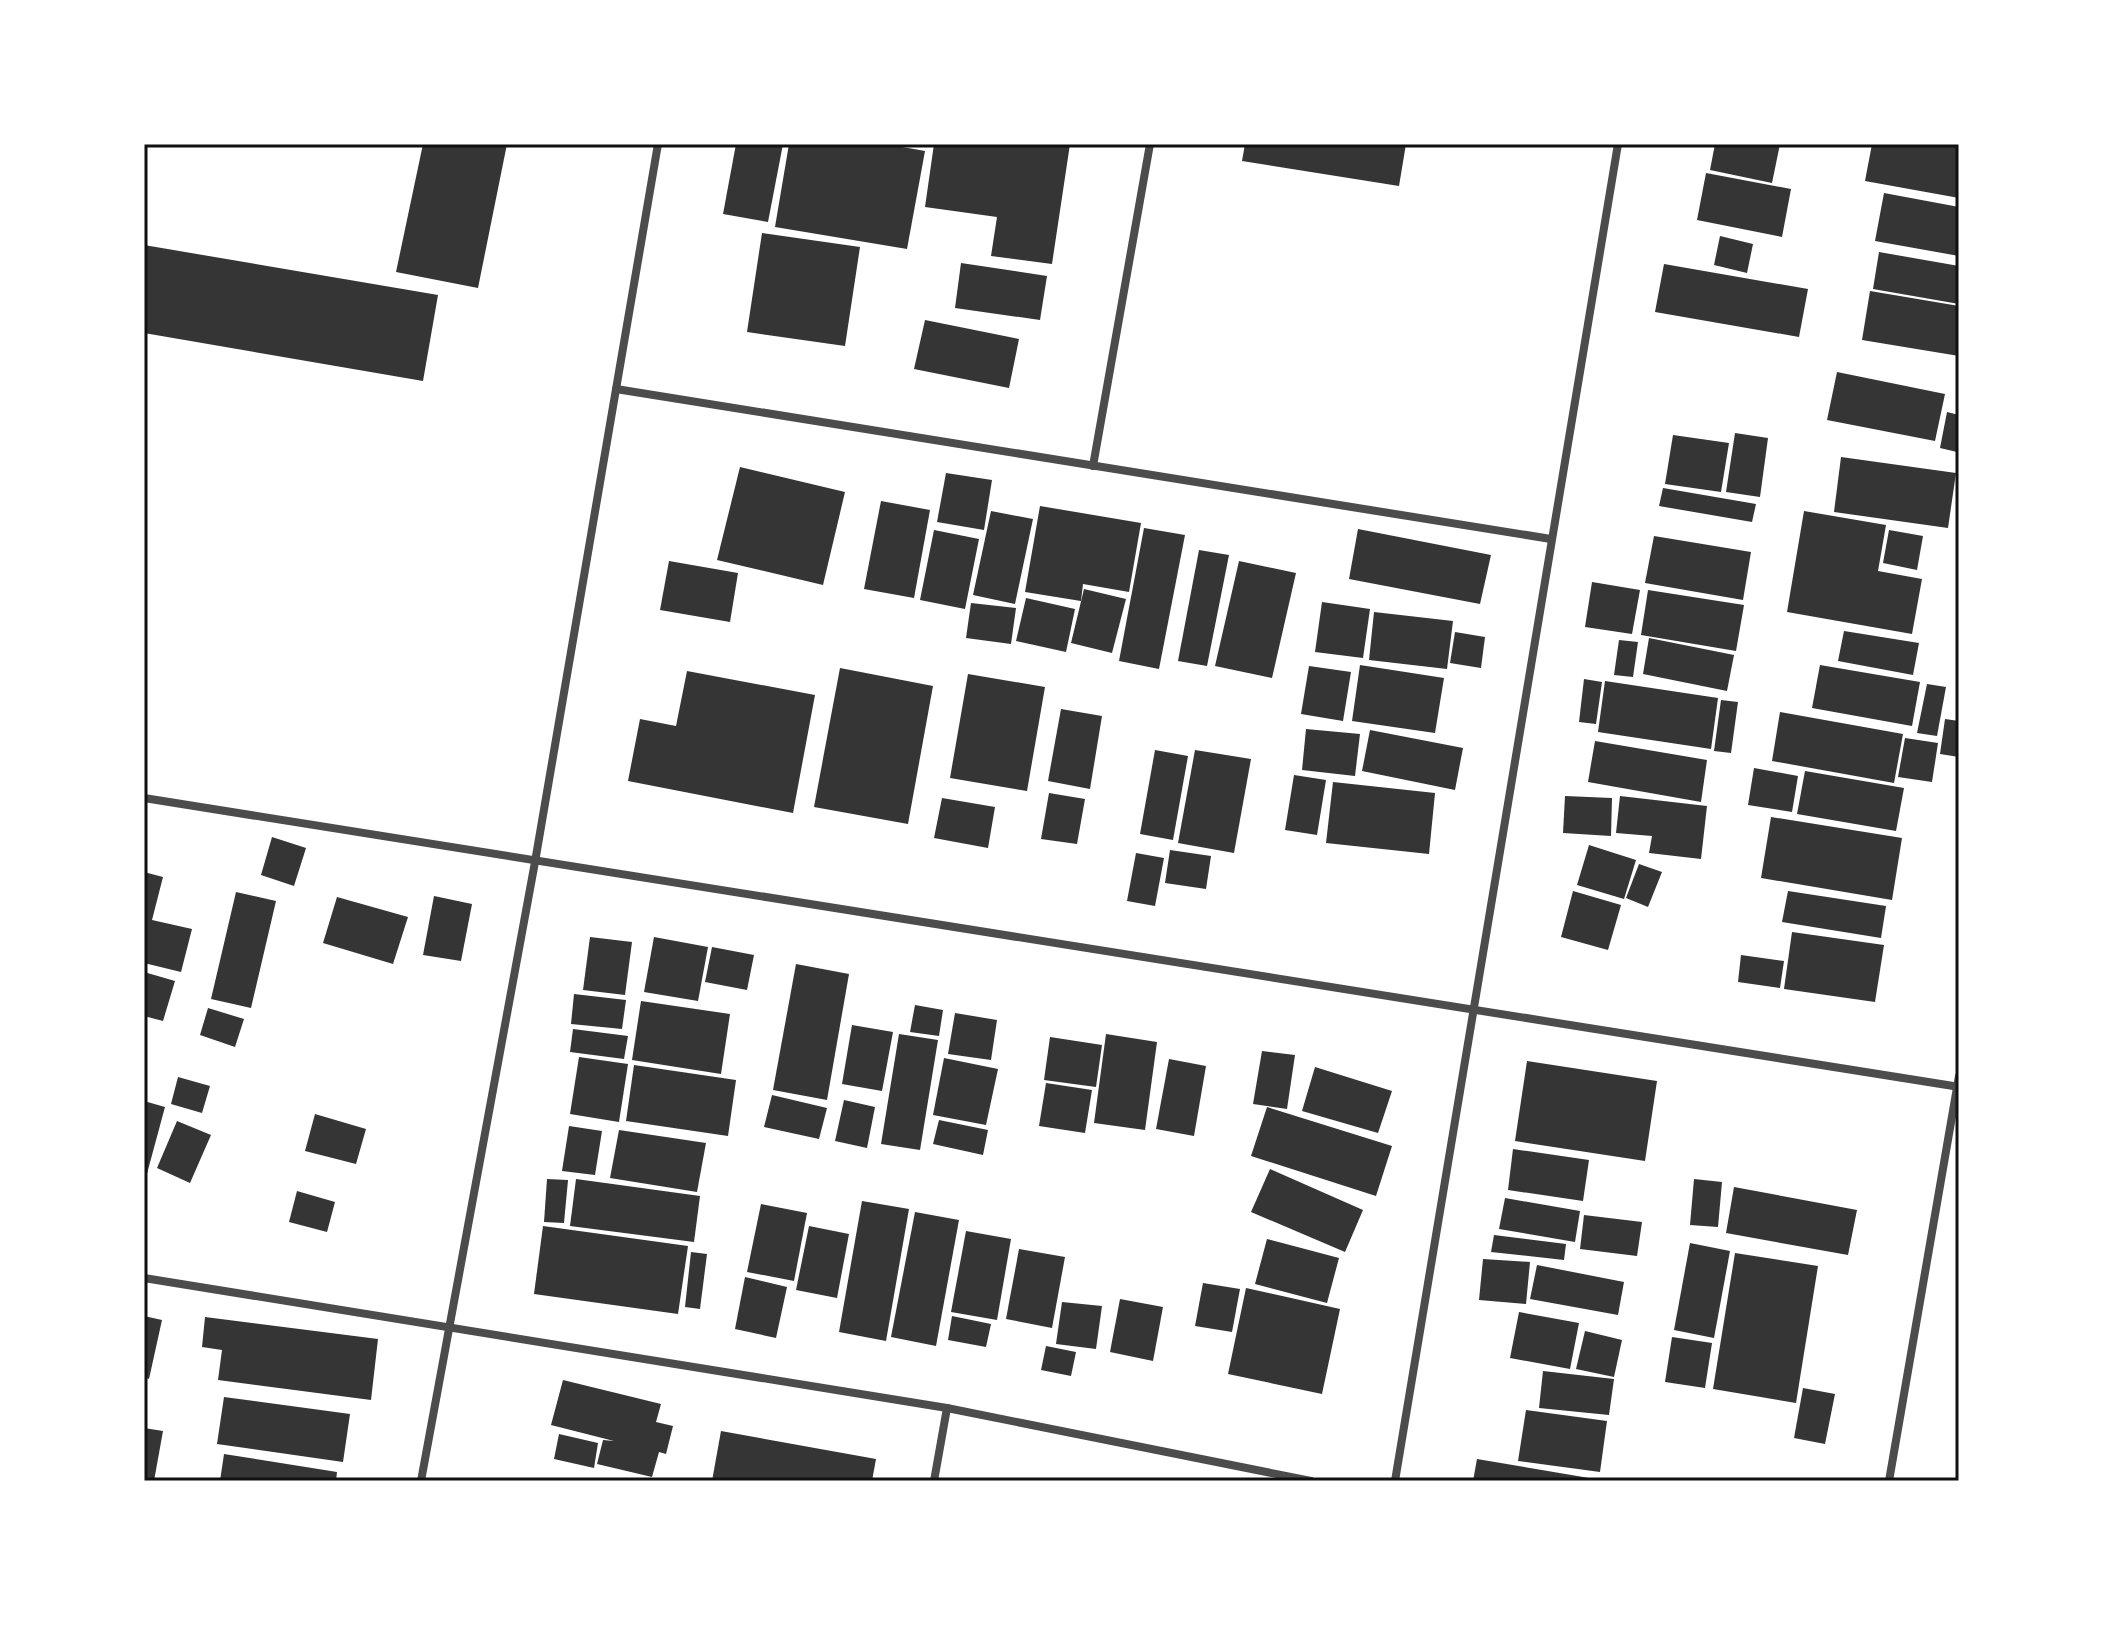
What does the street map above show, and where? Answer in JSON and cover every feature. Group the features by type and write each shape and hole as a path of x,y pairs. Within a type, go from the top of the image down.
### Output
{"street":[{"path":"421,1481 535,862 658,144"},
{"path":"1093,466 1150,144"},
{"path":"1395,1481 1618,144"},
{"path":"616,389 1551,539"},
{"path":"144,798 535,862 1474,1007 1958,1087"},
{"path":"1889,1481 1959,1076"},
{"path":"144,1278 947,1408 1311,1481"},
{"path":"934,1481 947,1408"}],"building":[{"path":"423,144 507,144 478,288 396,272"},
{"path":"736,144 783,144 768,222 723,214"},
{"path":"789,144 886,144 925,151 907,249 775,227"},
{"path":"934,144 1070,144 1052,264 991,256 997,217 925,207"},
{"path":"1245,144 1406,144 1399,186 1242,161"},
{"path":"1715,144 1780,144 1772,183 1710,170"},
{"path":"1872,144 1959,144 1959,198 1865,181"},
{"path":"1706,173 1791,189 1782,237 1697,220"},
{"path":"1884,193 1959,207 1959,256 1875,241"},
{"path":"762,233 860,247 845,346 747,332"},
{"path":"1720,236 1753,244 1747,273 1714,265"},
{"path":"144,245 438,295 423,381 144,333"},
{"path":"1879,252 1959,266 1959,304 1873,289"},
{"path":"961,263 1047,276 1040,320 955,308"},
{"path":"1664,264 1808,289 1799,337 1655,312"},
{"path":"1870,291 1959,306 1959,356 1862,340"},
{"path":"925,320 1019,339 1009,388 914,369"},
{"path":"1837,372 1945,394 1935,441 1827,420"},
{"path":"1947,412 1959,415 1957,452 1940,448"},
{"path":"1735,433 1768,438 1760,497 1726,492"},
{"path":"1673,435 1729,443 1721,492 1665,484"},
{"path":"1841,457 1956,473 1948,528 1834,512"},
{"path":"740,467 845,492 823,585 717,560"},
{"path":"946,473 992,480 984,530 937,522"},
{"path":"1663,488 1756,504 1752,522 1659,506"},
{"path":"881,501 930,510 914,598 864,589"},
{"path":"1040,506 1141,523 1129,592 1083,584 1081,601 1025,592"},
{"path":"991,511 1033,519 1015,604 973,595"},
{"path":"1804,511 1886,525 1878,571 1922,579 1912,634 1787,612"},
{"path":"1144,528 1185,535 1159,669 1119,661"},
{"path":"1358,529 1491,555 1480,604 1349,579"},
{"path":"934,530 979,539 965,609 920,600"},
{"path":"1889,530 1923,536 1917,570 1883,563"},
{"path":"1654,536 1751,552 1743,600 1645,583"},
{"path":"1199,550 1229,555 1207,666 1178,661"},
{"path":"669,561 738,573 730,622 660,610"},
{"path":"1239,561 1296,573 1272,678 1215,666"},
{"path":"1592,582 1640,590 1632,634 1585,627"},
{"path":"1084,589 1126,599 1112,653 1071,643"},
{"path":"1648,590 1744,605 1736,651 1641,635"},
{"path":"1026,598 1075,609 1066,652 1016,641"},
{"path":"1322,602 1370,609 1363,658 1315,652"},
{"path":"971,603 1016,608 1011,644 966,638"},
{"path":"1374,612 1453,621 1447,669 1369,660"},
{"path":"1844,631 1919,643 1913,675 1838,661"},
{"path":"1455,632 1485,637 1481,668 1450,663"},
{"path":"1649,638 1734,655 1727,691 1643,674"},
{"path":"1619,640 1638,642 1633,677 1614,675"},
{"path":"1360,665 1444,678 1435,733 1352,721"},
{"path":"1820,665 1920,682 1912,726 1812,708"},
{"path":"1309,666 1351,672 1343,721 1301,714"},
{"path":"840,668 933,686 908,824 814,807"},
{"path":"687,671 815,695 793,813 628,781 640,719 676,726"},
{"path":"968,674 1045,687 1027,791 950,778"},
{"path":"1584,679 1602,682 1596,724 1579,722"},
{"path":"1605,681 1718,698 1711,749 1598,732"},
{"path":"1927,684 1946,687 1937,736 1917,733"},
{"path":"1721,700 1738,702 1731,753 1714,751"},
{"path":"1061,709 1102,716 1090,789 1048,781"},
{"path":"1780,712 1903,734 1894,783 1772,761"},
{"path":"1945,719 1959,721 1959,757 1940,754"},
{"path":"1306,729 1360,734 1355,776 1302,770"},
{"path":"1370,730 1463,748 1455,790 1362,771"},
{"path":"1905,738 1938,743 1932,782 1898,777"},
{"path":"1595,741 1707,760 1701,802 1588,782"},
{"path":"1155,750 1188,756 1173,840 1140,834"},
{"path":"1195,750 1251,759 1234,853 1178,843"},
{"path":"1754,768 1798,776 1792,812 1748,805"},
{"path":"1805,771 1904,788 1896,831 1797,814"},
{"path":"1294,775 1326,780 1317,835 1285,830"},
{"path":"1333,782 1435,793 1429,854 1326,843"},
{"path":"1049,793 1085,799 1077,844 1041,839"},
{"path":"1565,796 1612,798 1611,836 1563,833"},
{"path":"1620,796 1707,806 1701,859 1649,853 1652,836 1616,833"},
{"path":"942,798 995,807 988,848 934,838"},
{"path":"1771,817 1902,838 1892,900 1761,878"},
{"path":"272,837 306,848 294,886 261,875"},
{"path":"1589,845 1636,860 1624,899 1577,885"},
{"path":"1170,850 1211,856 1206,889 1165,883"},
{"path":"1136,853 1164,858 1155,906 1127,901"},
{"path":"1639,864 1662,872 1648,907 1626,898"},
{"path":"144,872 163,877 152,920 192,929 181,972 144,963"},
{"path":"1573,891 1621,905 1608,950 1561,937"},
{"path":"1788,891 1886,906 1881,938 1782,922"},
{"path":"236,892 276,901 251,1008 211,999"},
{"path":"434,896 472,904 461,961 423,955"},
{"path":"337,897 408,917 393,964 323,943"},
{"path":"1792,932 1884,945 1875,1002 1784,989"},
{"path":"590,937 632,942 625,995 583,990"},
{"path":"654,937 708,947 698,1001 644,992"},
{"path":"712,947 754,955 747,990 705,982"},
{"path":"1741,955 1784,961 1780,988 1738,982"},
{"path":"796,964 849,974 827,1100 773,1090"},
{"path":"144,972 175,981 163,1021 144,1016"},
{"path":"574,994 626,1000 622,1029 571,1024"},
{"path":"641,1001 730,1014 721,1074 632,1060"},
{"path":"915,1005 943,1010 939,1036 910,1032"},
{"path":"208,1008 244,1019 235,1047 200,1035"},
{"path":"955,1013 997,1020 991,1060 948,1054"},
{"path":"852,1025 893,1032 882,1091 842,1084"},
{"path":"573,1029 628,1036 624,1059 570,1052"},
{"path":"899,1034 938,1040 920,1150 881,1144"},
{"path":"1106,1034 1157,1042 1145,1130 1094,1123"},
{"path":"1050,1037 1102,1045 1096,1087 1044,1080"},
{"path":"1262,1051 1295,1055 1287,1109 1253,1104"},
{"path":"579,1057 628,1064 619,1122 570,1114"},
{"path":"944,1058 998,1069 986,1125 933,1115"},
{"path":"1169,1059 1206,1066 1194,1136 1156,1129"},
{"path":"1527,1061 1657,1081 1645,1161 1515,1141"},
{"path":"634,1065 736,1080 728,1136 626,1121"},
{"path":"1315,1067 1392,1091 1378,1133 1302,1111"},
{"path":"178,1077 210,1086 202,1113 171,1104"},
{"path":"1046,1083 1092,1090 1085,1133 1039,1126"},
{"path":"772,1095 827,1108 819,1139 764,1127"},
{"path":"844,1100 875,1107 867,1148 835,1141"},
{"path":"144,1101 165,1107 145,1181 144,1181"},
{"path":"1267,1107 1392,1146 1376,1196 1251,1156"},
{"path":"315,1114 366,1129 356,1164 305,1151"},
{"path":"939,1120 988,1130 983,1155 933,1144"},
{"path":"177,1121 211,1135 190,1183 157,1168"},
{"path":"569,1126 602,1131 595,1175 562,1171"},
{"path":"619,1130 706,1143 697,1192 610,1178"},
{"path":"1513,1149 1589,1160 1583,1201 1508,1190"},
{"path":"1270,1169 1363,1210 1345,1252 1251,1212"},
{"path":"547,1179 568,1180 564,1223 544,1222"},
{"path":"576,1179 700,1196 694,1242 570,1226"},
{"path":"1694,1179 1722,1182 1718,1227 1690,1225"},
{"path":"1734,1187 1857,1210 1848,1255 1726,1233"},
{"path":"297,1191 335,1202 327,1232 289,1222"},
{"path":"1505,1198 1580,1211 1575,1242 1499,1229"},
{"path":"862,1201 909,1209 886,1341 839,1332"},
{"path":"761,1204 807,1213 794,1281 747,1272"},
{"path":"915,1212 959,1220 936,1346 891,1337"},
{"path":"1584,1215 1642,1222 1637,1256 1580,1249"},
{"path":"543,1226 688,1246 678,1314 534,1294"},
{"path":"809,1226 849,1234 837,1298 796,1290"},
{"path":"966,1231 1011,1239 997,1320 951,1312"},
{"path":"1494,1235 1566,1244 1564,1260 1491,1252"},
{"path":"1267,1239 1339,1258 1327,1303 1255,1284"},
{"path":"1690,1243 1730,1251 1714,1338 1674,1330"},
{"path":"1019,1249 1065,1257 1052,1328 1006,1319"},
{"path":"691,1252 707,1254 700,1309 685,1307"},
{"path":"1735,1253 1818,1266 1796,1403 1713,1389"},
{"path":"1483,1259 1530,1262 1526,1304 1479,1300"},
{"path":"1537,1265 1624,1282 1618,1315 1530,1299"},
{"path":"745,1277 787,1287 776,1338 735,1329"},
{"path":"1203,1283 1240,1289 1232,1332 1195,1326"},
{"path":"1246,1288 1340,1309 1322,1394 1228,1374"},
{"path":"1120,1299 1163,1307 1153,1361 1110,1352"},
{"path":"1062,1302 1102,1306 1096,1349 1056,1344"},
{"path":"1519,1312 1579,1323 1570,1369 1510,1358"},
{"path":"144,1316 162,1320 149,1379 144,1377"},
{"path":"952,1316 991,1324 986,1347 948,1340"},
{"path":"205,1317 378,1339 371,1400 218,1380 222,1350 202,1347"},
{"path":"1585,1331 1622,1340 1614,1377 1576,1369"},
{"path":"1672,1337 1712,1343 1705,1388 1665,1382"},
{"path":"1046,1346 1076,1352 1071,1376 1041,1370"},
{"path":"1543,1371 1614,1379 1609,1415 1539,1408"},
{"path":"563,1380 661,1404 656,1422 673,1426 666,1454 659,1452 652,1477 597,1464 603,1440 614,1441 551,1425"},
{"path":"1803,1388 1835,1394 1825,1444 1794,1438"},
{"path":"224,1397 350,1414 343,1462 217,1444"},
{"path":"1526,1410 1607,1421 1600,1472 1518,1461"},
{"path":"144,1428 163,1431 154,1481 144,1481"},
{"path":"721,1431 876,1459 872,1481 712,1481"},
{"path":"559,1434 598,1443 594,1468 554,1459"},
{"path":"224,1454 337,1472 336,1481 220,1481"},
{"path":"1477,1459 1595,1479 1595,1481 1473,1481"}]}
